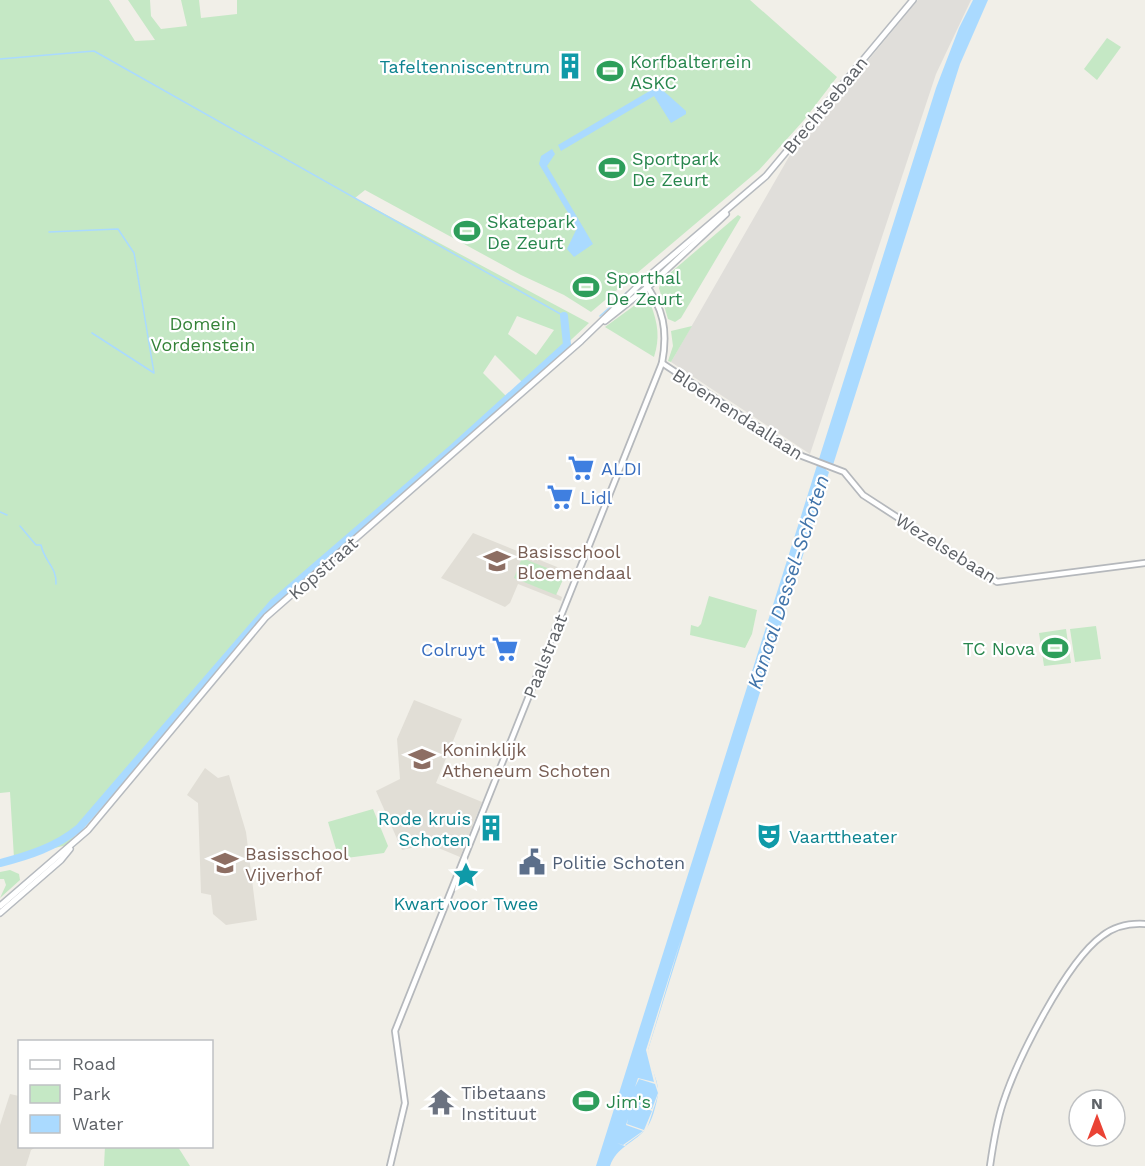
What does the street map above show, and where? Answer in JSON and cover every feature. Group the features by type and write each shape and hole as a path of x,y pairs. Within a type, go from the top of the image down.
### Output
{"main road":[{"name":"Brechtsebaan","path":"643,281 766,176 913,0"},
{"name":"Brechtsebaan","path":"648,287 734,205"},
{"name":"Kopstraat","path":"77,840 266,617 598,325 643,281"},
{"name":"Kopstraat","path":"598,325 648,287"},
{"path":"0,906 77,840"},
{"path":"0,913 61,860 77,840"}],"street":[{"name":"Paalstraat","path":"390,1166 405,1103 395,1031 662,363 665,328 660,307 643,281"},
{"name":"Bloemendaallaan","path":"662,363 802,456 834,468"},
{"name":"Wezelsebaan","path":"834,468 844,472 863,495 998,582 1145,563"},
{"path":"990,1166 999,1117 1013,1076 1078,960 1103,934 1120,926 1145,924"}],"shaded area":[{"path":"918,0 971,0 936,74 810,454 671,362 790,155"},
{"name":"Basisschool Bloemendaal","path":"473,533 572,573 570,577 565,575 556,594 562,597 561,601 518,584 510,603 505,607 441,578"},
{"name":"Koninklijk Atheneum Schoten","path":"414,700 462,719 436,783 482,802 460,857 429,844 402,850 376,791 400,779 397,739"},
{"name":"Basisschool Vijverhof","path":"205,768 218,778 229,775 246,832 257,920 226,925 213,914 211,895 201,893 198,803 187,795"},
{"path":"10,1094 18,1096 18,1148 34,1148 31,1150 26,1166 0,1166 0,1125"}],"green space":[{"name":"Domein Vordenstein","path":"0,0 109,0 135,41 155,40 128,0 150,0 151,16 161,29 187,26 181,0 199,0 201,18 237,14 237,0 750,0 837,77 804,120 759,170 591,312 564,295 521,275 365,190 355,198 589,323 524,384 495,355 483,373 508,398 274,604 67,845 14,858 10,792 0,793","holes":["517,316 554,330 536,355 508,334"]},
{"path":"1107,38 1121,47 1097,80 1084,69"},
{"path":"738,215 741,217 681,318 675,322 668,319 659,288 662,280"},
{"path":"642,300 651,305 657,325 658,337 654,357 605,327"},
{"path":"692,326 671,362 668,361 673,346 671,331"},
{"path":"522,558 565,575 556,595 514,578"},
{"path":"709,596 757,610 752,634 745,648 690,635 691,625 698,627 701,624"},
{"name":"TC Nova","path":"1096,626 1101,659 1075,662 1070,629"},
{"name":"TC Nova","path":"1066,629 1071,663 1044,666 1039,633"},
{"path":"373,809 388,846 384,853 339,859 328,822"},
{"path":"10,870 19,874 20,880 0,898 6,885 4,879 0,879 0,872"},
{"path":"105,1148 179,1148 190,1166 104,1166"}],"water":[{"name":"Kanaal Dessel-Schoten","path":"973,0 988,0 960,64 833,465 828,465 826,470 829,472 648,1050 658,1090 653,1114 645,1130 617,1154 610,1166 596,1166 936,88 959,28"},
{"path":"658,86 686,111 686,114 671,123 654,96 561,151 558,145"},
{"path":"552,149 555,154 547,166 593,244 574,257 567,249 577,228 539,164 541,156"}],"pier":[{"path":"682,936 648,1050 659,1092 647,1129 625,1145 627,1147 617,1143 623,1145 643,1131 626,1125 628,1119 627,1124 644,1130 652,1111 631,1102 652,1109 658,1093 655,1084 639,1079 635,1087 638,1078 654,1082 646,1050"}],"waterway":[{"path":"0,59 94,51 564,316"},
{"path":"49,232 118,229 134,253 154,373 92,333"},
{"path":"600,316 627,292"},
{"path":"0,863 41,850 79,828 273,603 453,448 567,345 564,316"},
{"path":"0,512 7,515"},
{"path":"20,526 36,545 41,545 56,578 56,584"}],"place":[{"name":"Tafeltenniscentrum","path":"570,66"},
{"name":"Korfbalterrein ASKC","path":"610,71"},
{"name":"Sportpark De Zeurt","path":"612,168"},
{"name":"Skatepark De Zeurt","path":"467,231"},
{"name":"Sporthal De Zeurt","path":"586,287"},
{"name":"ALDI","path":"581,468"},
{"name":"Lidl","path":"560,497"},
{"name":"Basisschool Bloemendaal","path":"497,561"},
{"name":"TC Nova","path":"1055,648"},
{"name":"Colruyt","path":"505,649"},
{"name":"Koninklijk Atheneum Schoten","path":"422,759"},
{"name":"Rode kruis Schoten","path":"491,828"},
{"name":"Vaarttheater","path":"769,836"},
{"name":"Politie Schoten","path":"532,862"},
{"name":"Basisschool Vijverhof","path":"225,863"},
{"name":"Kwart voor Twee","path":"466,875"},
{"name":"Jim's","path":"586,1101"},
{"name":"Tibetaans Instituut","path":"441,1102"}]}
